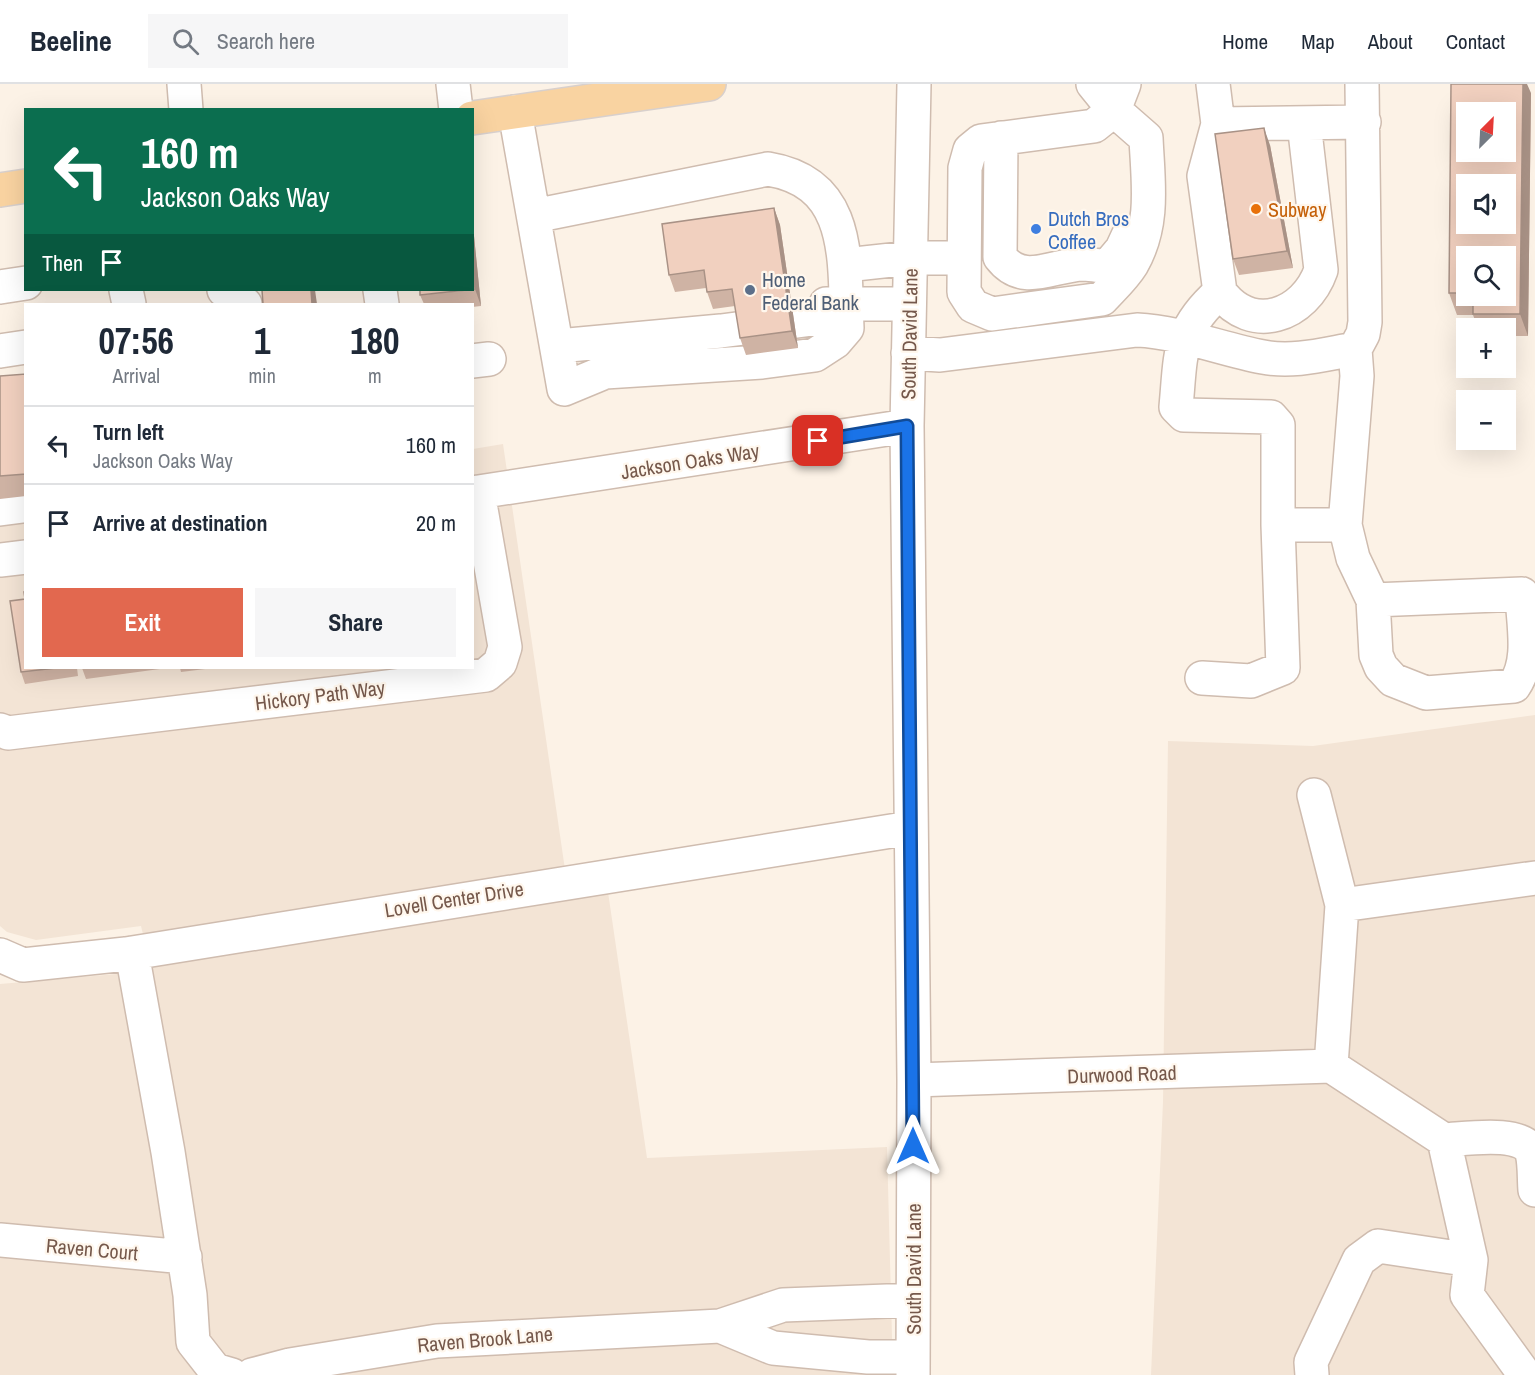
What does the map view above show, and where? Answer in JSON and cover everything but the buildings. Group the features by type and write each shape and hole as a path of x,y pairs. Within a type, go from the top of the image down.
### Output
{"main road":[{"path":"474,118 709,84"},
{"path":"0,190 24,186"}],"street":[{"path":"184,84 186,108"},
{"path":"453,84 456,108"},
{"name":"South David Lane","path":"913,1366 914,1080 907,426 914,84"},
{"path":"1093,84 1123,106 1146,138 1150,212 1145,237 1131,266 1102,299 992,314 973,306 964,292 963,258 965,168 970,150 991,140 1094,126 1123,106"},
{"path":"1213,84 1218,124 1204,176 1220,292 1229,305 1259,317 1292,310 1315,287 1321,270 1304,123"},
{"path":"1362,84 1365,322 1363,334 1355,349 1357,376 1345,525 1353,558 1373,600 1376,655 1381,667 1393,680 1426,693 1514,686 1522,674 1525,661 1522,594 1373,600"},
{"path":"991,140 1000,257 1009,269 1026,274 1084,264 1107,267 1122,249 1135,214 1123,106"},
{"path":"515,112 564,389 604,372 762,362 815,355 835,342 848,328 846,265 839,225 826,201 804,180 786,172 768,169 534,216"},
{"path":"1218,124 1364,122"},
{"path":"846,265 910,258 963,258"},
{"path":"0,287 24,283"},
{"path":"226,291 244,303"},
{"path":"1203,678 1251,681 1283,668 1278,525 1278,425 1271,417 1184,415 1176,407 1183,338 1204,307 1220,292"},
{"path":"558,346 702,332 715,318 818,303 846,306 909,304"},
{"path":"908,353 940,355 1137,330 1159,331 1265,357 1300,359 1355,349"},
{"path":"0,351 24,347"},
{"name":"Jackson Oaks Way","path":"475,493 907,426"},
{"name":"Hickory Path Way","path":"0,730 8,733 486,675 500,663 505,647 475,493"},
{"path":"1278,525 1345,525"},
{"path":"0,560 24,557"},
{"path":"1314,795 1342,905 1330,1066 1444,1140 1512,1138 1525,1143 1532,1153 1535,1190"},
{"name":"Lovell Center Drive","path":"0,955 24,964 132,953 910,828"},
{"path":"1342,905 1535,878"},
{"path":"132,953 185,1257 193,1342 214,1370 232,1375"},
{"name":"Durwood Road","path":"914,1080 1330,1066"},
{"path":"1444,1140 1471,1260 1467,1295 1527,1365"},
{"name":"Raven Court","path":"0,1240 185,1257"},
{"path":"1312,1375 1311,1362 1338,1298 1359,1260 1378,1246 1471,1260"},
{"name":"Raven Brook Lane","path":"252,1375 290,1365 437,1341 720,1326 783,1305 913,1300"},
{"name":"Raven Brook Lane","path":"720,1326 773,1348 868,1357 913,1366"}],"shaded area":[{"path":"503,444 569,897 608,892 647,1158 887,1147 893,1375 0,1375 0,984 152,971 141,926 36,940 7,932 0,926 0,520 24,516 24,669 474,669 474,449"},
{"path":"1535,715 1535,1375 1151,1375 1163,1102 1168,741 1313,746"}],"place":[{"name":"Subway","path":"1256,209"},
{"name":"Dutch Bros Coffee","path":"1036,229"},
{"name":"Home Federal Bank","path":"750,290"}],"route":[{"path":"818,441 907,426 913,1146"}]}
